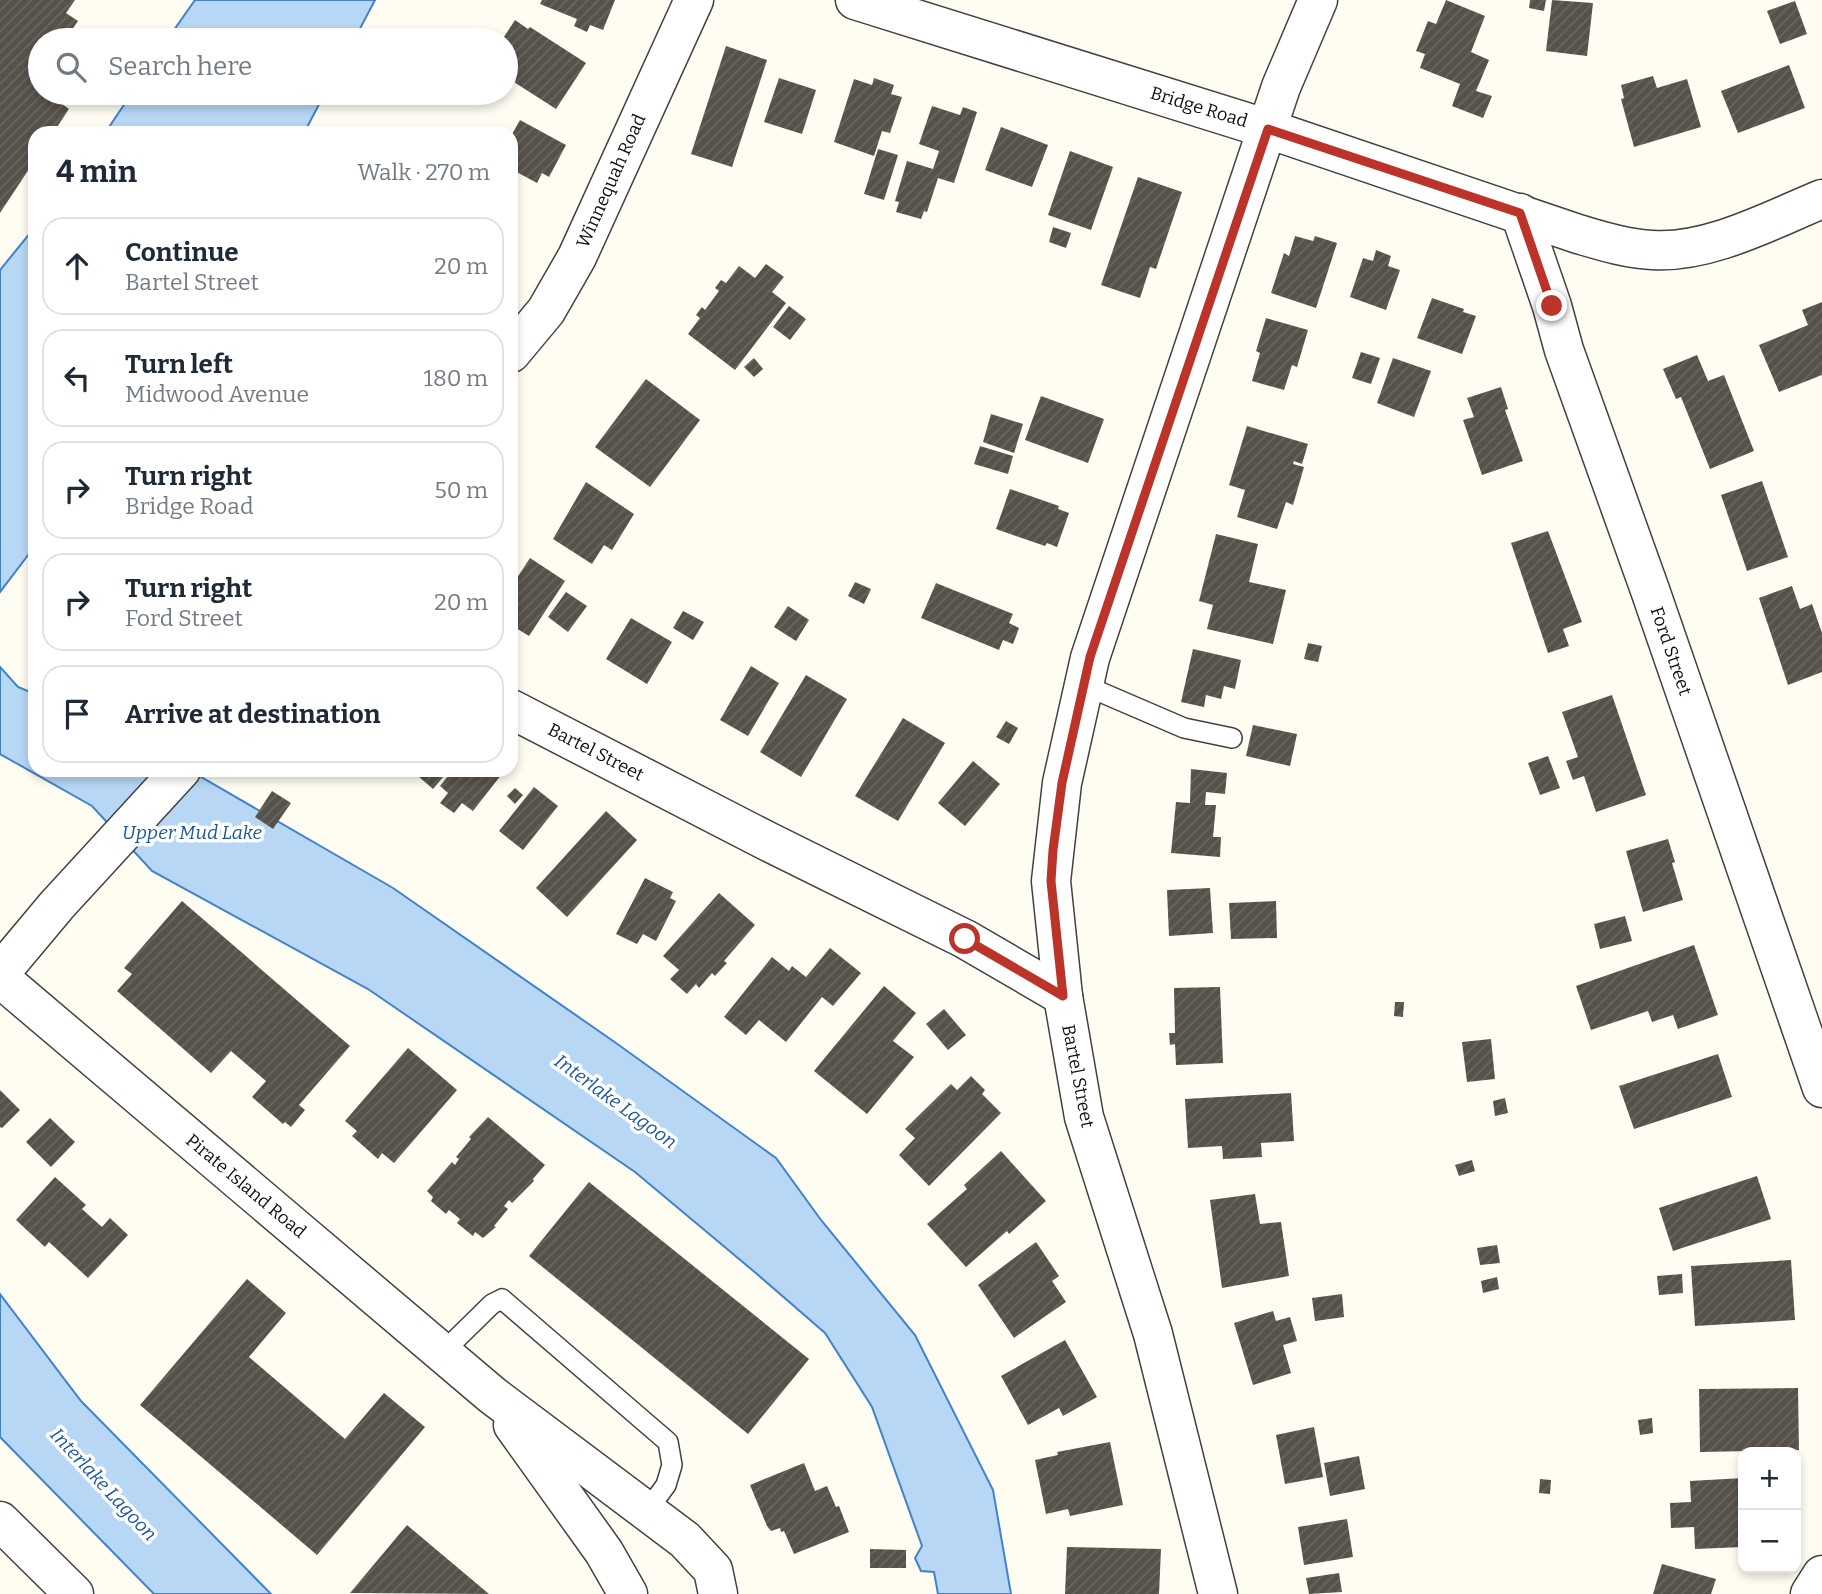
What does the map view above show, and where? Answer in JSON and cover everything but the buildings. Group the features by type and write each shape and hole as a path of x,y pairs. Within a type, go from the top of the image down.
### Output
{"street":[{"name":"Winnequah Road","path":"518,345 546,311 577,257 694,0"},
{"name":"Bridge Road","path":"855,0 1268,129 1590,237 1653,251 1691,247 1731,237 1822,199"},
{"path":"1063,996 1051,881 1062,783 1090,657 1281,87 1318,0"},
{"name":"Ford Street","path":"1520,213 1552,306 1563,350 1650,590 1822,1088"},
{"name":"Bartel Street","path":"518,713 965,939 1063,996 1084,1117 1153,1334 1218,1594"},
{"path":"0,975 57,905 175,777"},
{"name":"Pirate Island Road","path":"0,975 492,1395 685,1540 713,1570 718,1594"},
{"name":"Pirate Island Road","path":"492,1395 604,1552 628,1594"},
{"path":"0,1521 74,1594"},
{"path":"1810,1594 1822,1575"}],"lane":[{"path":"1084,685 1184,728 1233,738"},
{"path":"442,1353 492,1304 502,1299 668,1442 672,1465 666,1485 647,1511"}],"water":[{"path":"195,0 375,0 360,28 175,28"},
{"path":"124,105 319,105 308,126 110,126"},
{"path":"28,236 28,555 0,592 0,270"},
{"name":"Upper Mud Lake","path":"0,667 18,687 28,691 28,770 0,754"},
{"name":"Upper Mud Lake","path":"41,777 201,777 393,888 776,1158 821,1220 915,1335 993,1490 1011,1594 938,1594 934,1572 921,1571 915,1558 922,1546 872,1407 825,1333 757,1274 635,1172 368,989 152,871 92,806"},
{"name":"Interlake Lagoon","path":"0,1294 81,1401 271,1594 154,1594 0,1437"}],"route":[{"path":"965,939 1063,996 1051,881 1053,850 1062,783 1090,657 1268,129 1520,213 1552,306"}]}
